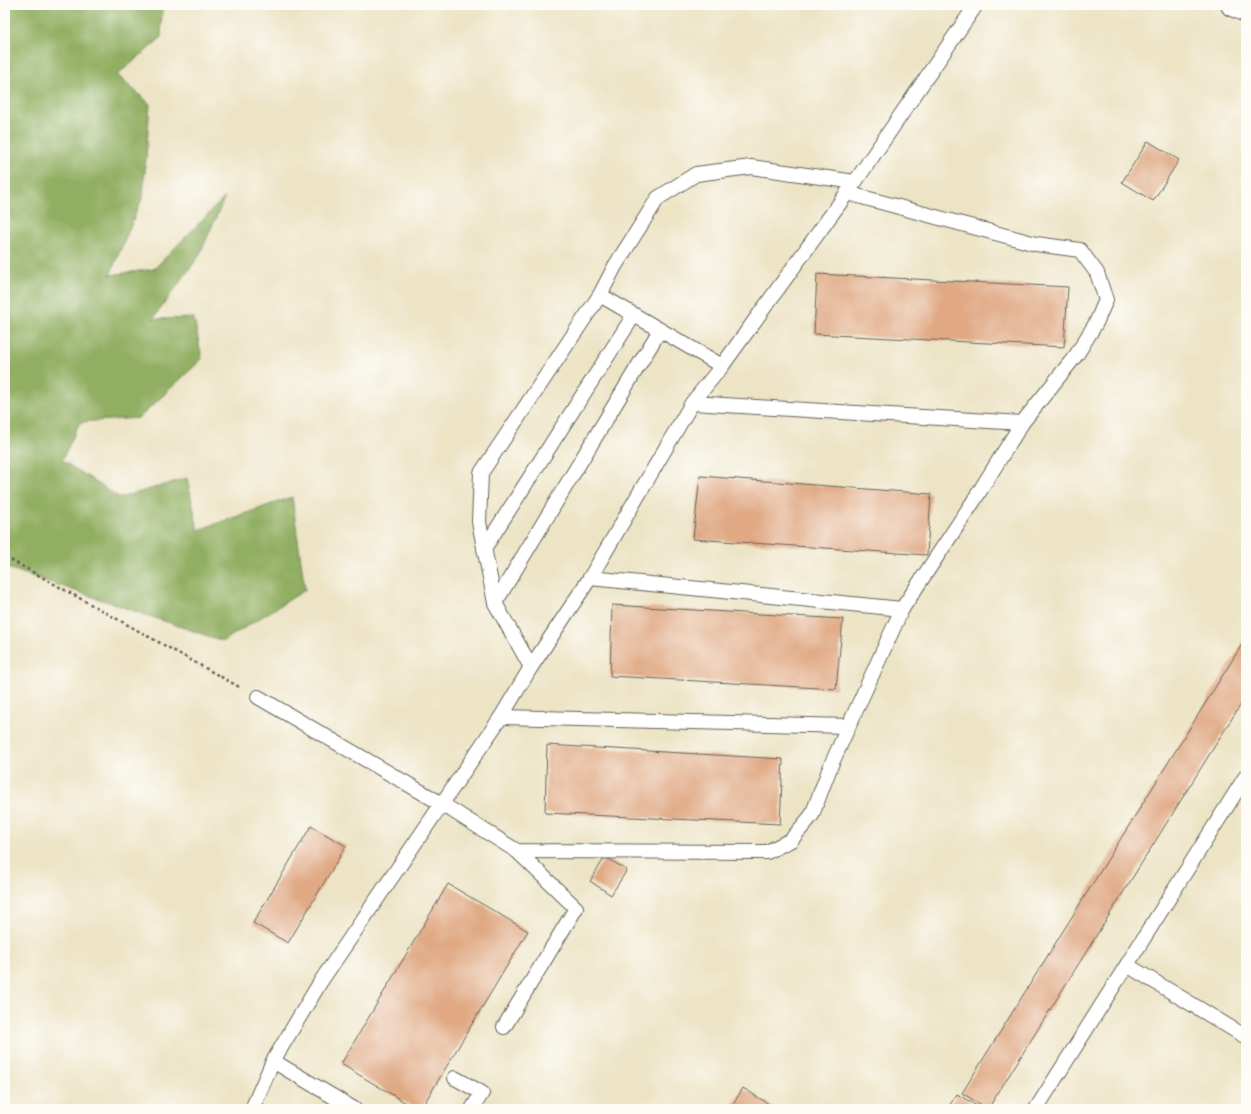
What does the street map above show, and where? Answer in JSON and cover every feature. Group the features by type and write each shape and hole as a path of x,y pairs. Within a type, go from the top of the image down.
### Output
{"street":[{"path":"1232,5 1246,11"}],"lane":[{"path":"252,1109 273,1061 321,981 501,717 530,667 590,578 692,403 722,366 851,187 976,5"},
{"path":"517,851 767,852 791,840 812,815 848,726 902,609 973,502 1022,423 1077,354 1096,323 1106,300 1097,273 1080,250 1036,244 851,187 751,167 696,174 658,198 614,266 600,295 481,473 479,522 495,603 530,667"},
{"path":"600,295 722,366"},
{"path":"484,548 634,315"},
{"path":"495,603 660,330"},
{"path":"692,403 1022,423"},
{"path":"590,578 902,609"},
{"path":"258,697 442,804 517,851 576,908 504,1027"},
{"path":"501,717 848,726"},
{"path":"1036,1109 1246,776"},
{"path":"1127,965 1246,1037"},
{"path":"273,1061 360,1107"},
{"path":"455,1078 482,1093 472,1109"}],"path":[{"path":"5,561 11,560 258,697"}],"green space":[{"path":"5,5 162,5 161,38 117,75 150,104 143,196 110,275 154,269 225,197 199,256 153,319 194,318 202,359 139,418 80,422 62,460 120,498 187,478 198,530 292,497 305,590 223,641 5,567"}],"building":[{"path":"1148,141 1179,160 1153,201 1122,182"},
{"path":"817,274 1068,287 1064,347 814,334"},
{"path":"700,476 931,494 927,555 693,539"},
{"path":"612,605 843,619 836,689 610,676"},
{"path":"1246,638 1246,696 988,1109 962,1093"},
{"path":"547,745 783,759 780,824 545,813"},
{"path":"311,826 346,846 288,943 253,923"},
{"path":"605,857 627,870 611,895 590,881"},
{"path":"448,884 528,931 421,1109 416,1109 341,1064"},
{"path":"743,1088 777,1109 730,1109"},
{"path":"957,1094 982,1109 947,1109"}]}
